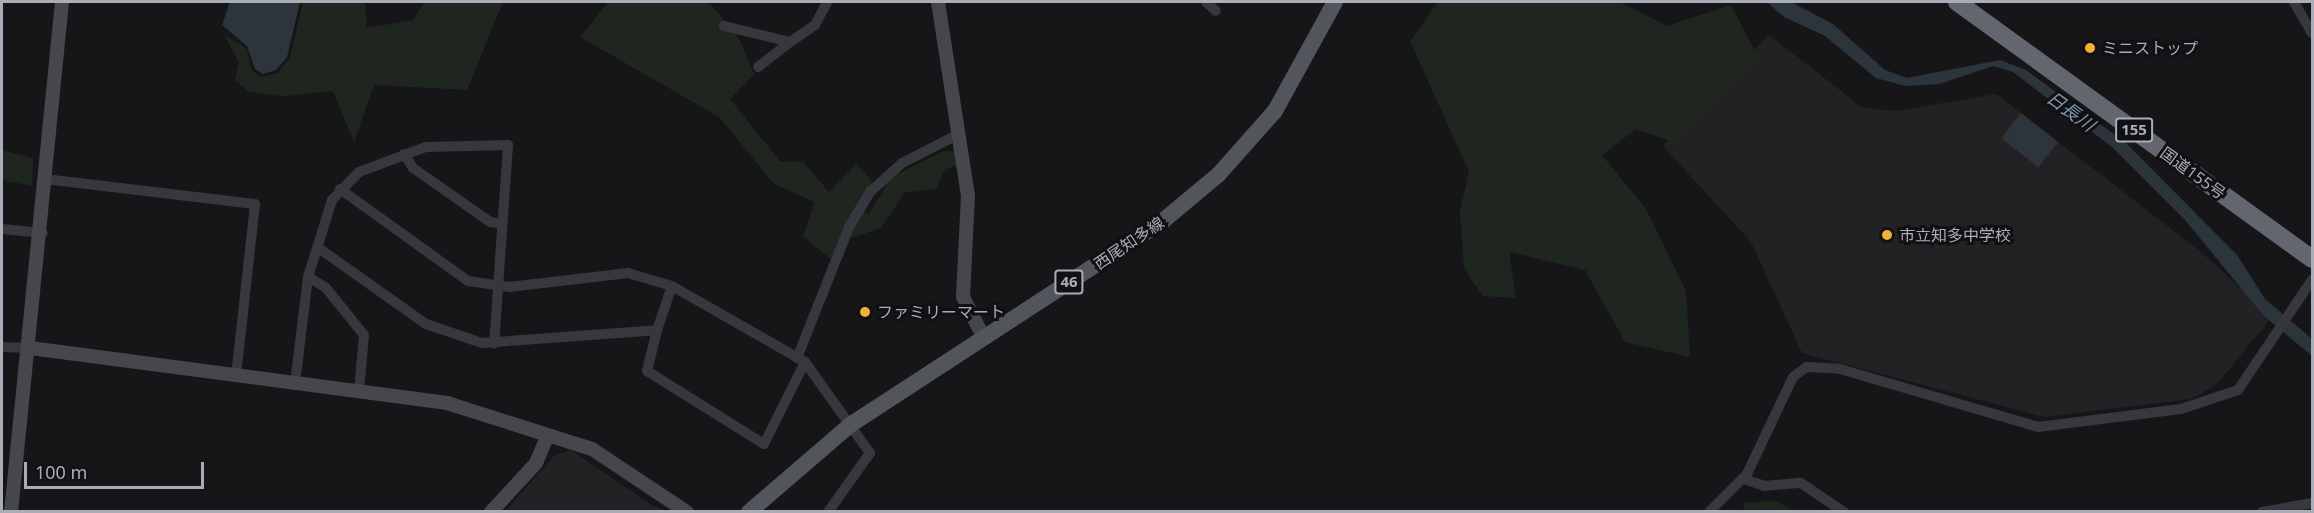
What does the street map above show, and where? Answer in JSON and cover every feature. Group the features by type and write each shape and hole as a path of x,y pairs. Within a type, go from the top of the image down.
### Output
{"highway":[{"name":"国道155号","path":"1957,2 2313,259"}],"main road":[{"name":"西尾知多線","path":"749,512 850,425 1164,220 1219,174 1275,111 1335,2"}],"street":[{"path":"11,512 43,233 45,179 62,2"},
{"path":"758,67 815,25 827,2"},
{"path":"938,2 959,134 969,222 963,297 984,338"},
{"path":"1206,2 1216,11"},
{"path":"2294,2 2313,33"},
{"path":"724,26 790,42"},
{"path":"672,286 657,330 647,371 764,444 801,360 849,227 870,192 902,164 959,134"},
{"path":"296,384 308,277 340,189 359,172 426,147 508,145 494,344"},
{"path":"404,154 413,168 490,222 502,224"},
{"path":"45,179 255,204 236,377"},
{"path":"340,189 468,281 497,286 628,273 672,286 801,360 870,453 828,512"},
{"path":"2,229 43,233"},
{"path":"320,249 426,324 494,344 657,330"},
{"path":"308,277 326,288 364,335 359,391"},
{"path":"1709,512 1744,479 1794,377 1807,367 1840,369 2017,423 2060,426 2226,397 2249,379 2313,280"},
{"path":"2,346 447,403 592,449 687,512"},
{"path":"491,512 536,463 548,435"},
{"path":"1744,479 1764,486 1801,483 1844,512"},
{"path":"2262,512 2313,503"}],"shaded area":[{"path":"303,2 365,2 367,28 413,20 425,2 503,2 467,90 374,85 354,142 333,91 282,96 249,92 235,80 239,63 224,34 247,49 251,69 260,77 278,73 290,57"},
{"path":"608,2 709,2 740,40 754,75 730,99 780,161 803,162 829,192 857,164 872,181 858,209 869,214 891,177 944,151 955,151 958,165 945,169 936,189 905,192 881,228 842,241 833,261 803,236 815,202 774,184 719,117 580,37"},
{"path":"1438,2 1620,2 1667,26 1731,5 1759,59 1675,143 1636,129 1602,155 1646,209 1686,291 1690,357 1625,342 1585,270 1509,252 1516,298 1483,296 1464,269 1460,211 1469,172 1410,41"},
{"path":"1769,35 1863,108 1896,111 1996,94 2200,251 2272,317 2217,384 2192,399 2044,417 1802,353 1751,242 1663,146"},
{"path":"2,150 33,158 32,186 2,180"},
{"path":"571,450 650,504 666,511 505,511 555,455"},
{"path":"1775,501 1795,511 1744,511 1743,503"}],"water":[{"path":"230,2 300,2 287,57 276,70 263,74 255,69 247,46 222,25"},
{"name":"日長川","path":"1767,2 1791,2 1833,24 1885,70 1907,78 2000,60 2026,70 2126,143 2237,255 2265,299 2312,339 2312,356 2264,316 2185,220 2112,147 2013,72 1993,66 1939,84 1905,86 1876,78 1825,36 1784,17"},
{"path":"2021,113 2058,142 2038,167 2001,138"}],"place":[{"name":"ミニストップ","path":"2090,48"},
{"name":"市立知多中学校","path":"1887,235"},
{"name":"ファミリーマート","path":"865,312"}]}
